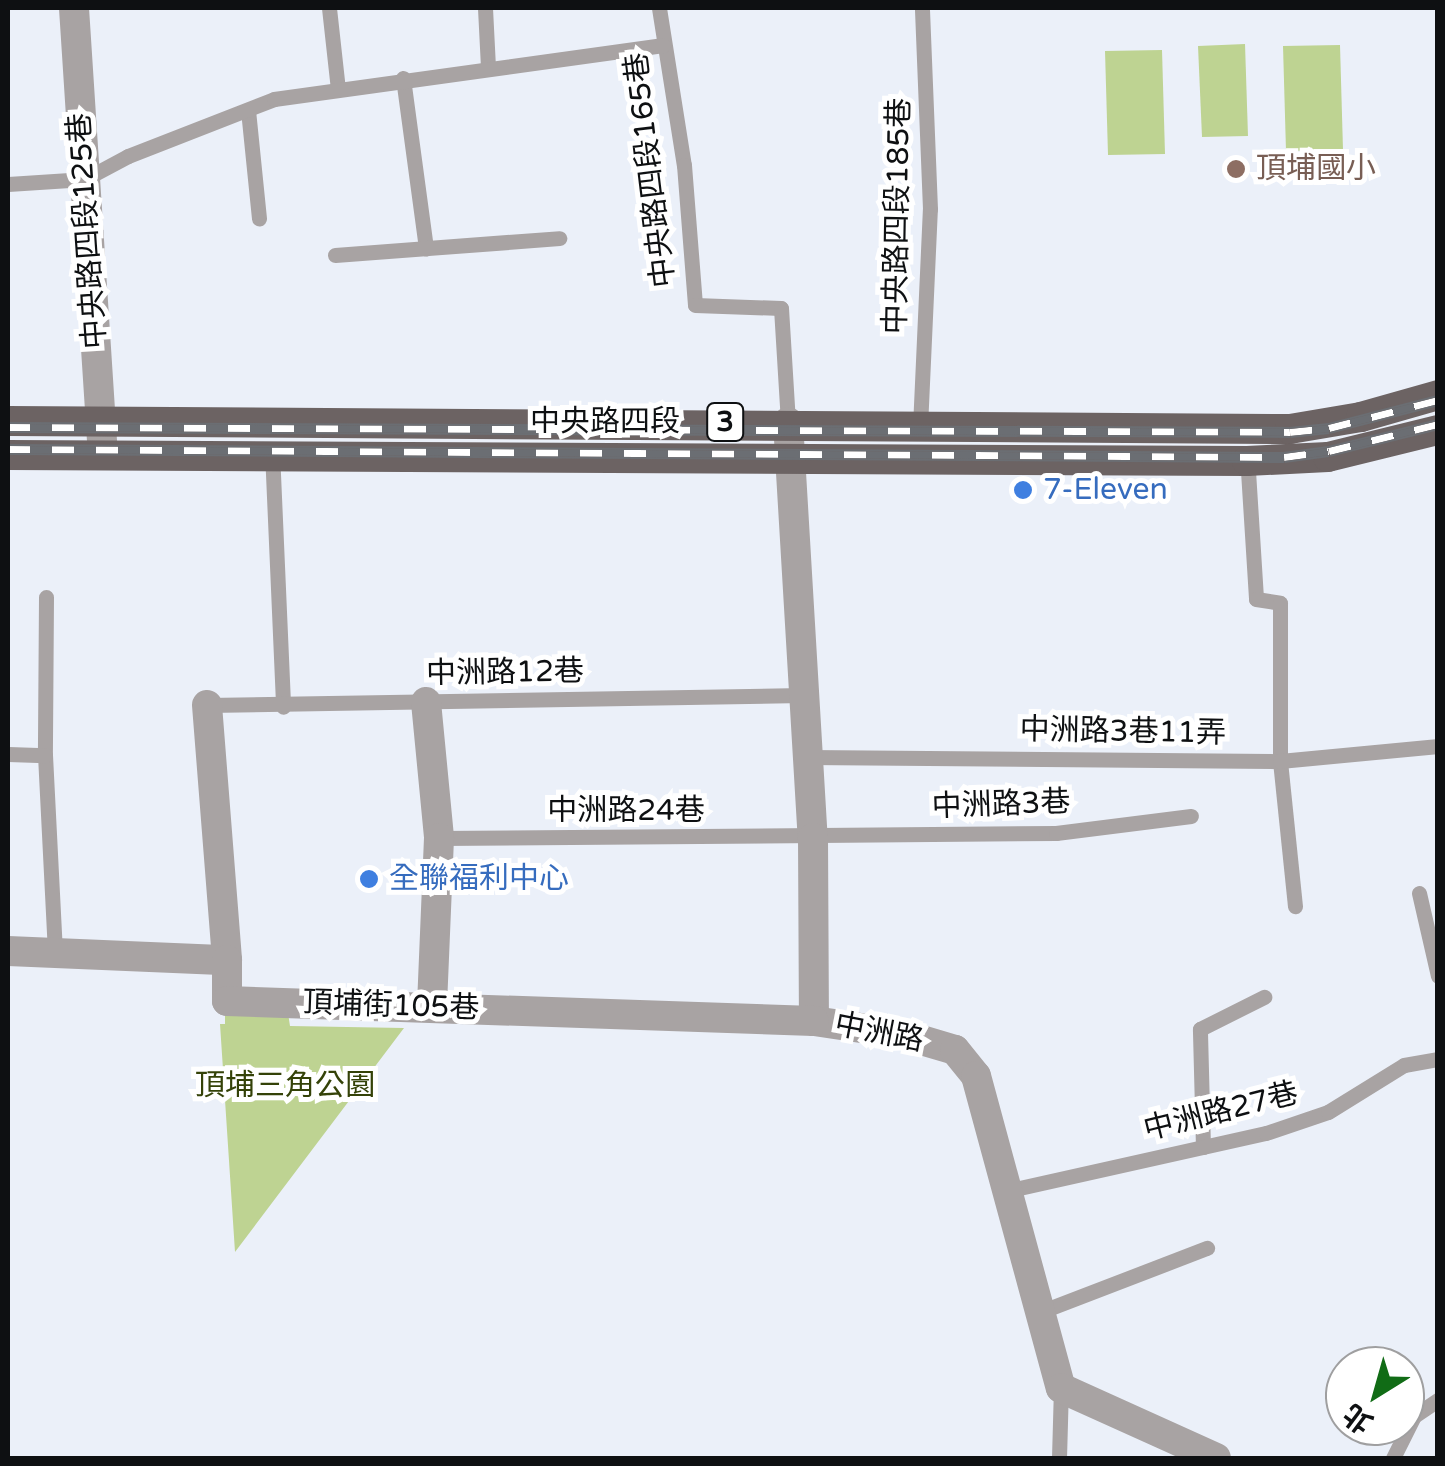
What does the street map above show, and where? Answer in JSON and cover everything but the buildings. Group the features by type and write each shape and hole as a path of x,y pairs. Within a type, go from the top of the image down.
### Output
{"main road":[{"name":"中央路四段","path":"8,421 1328,425 1438,395"},
{"name":"中央路四段","path":"8,455 1247,461 1328,457 1438,430"}],"street":[{"name":"中央路四段125巷","path":"74,8 103,455"},
{"name":"中洲路","path":"788,422 813,838 814,1021 901,1034 955,1050 976,1076 1061,1388"},
{"path":"426,702 439,838 432,1007"},
{"path":"8,951 227,960 207,705"},
{"name":"頂埔街105巷","path":"227,960 227,1001 814,1021"},
{"path":"1061,1388 1216,1458"}],"lane":[{"path":"329,8 338,89"},
{"path":"485,8 488,68"},
{"name":"中央路四段165巷","path":"659,8 684,164 695,305 781,308 788,422"},
{"name":"中央路四段185巷","path":"920,426 930,209 922,8"},
{"path":"8,184 85,179 128,156 274,99 663,45"},
{"path":"404,78 426,248"},
{"path":"248,110 259,218"},
{"path":"335,255 559,238"},
{"path":"271,423 282,707"},
{"path":"1244,426 1256,599 1280,603 1280,761 1295,906"},
{"path":"46,597 45,755 55,953"},
{"name":"中洲路12巷","path":"207,705 282,707 803,695"},
{"name":"中洲路3巷11弄","path":"808,757 1280,761 1438,746"},
{"path":"8,754 45,755"},
{"name":"中洲路3巷","path":"813,838 1056,833 1190,816"},
{"name":"中洲路24巷","path":"439,838 813,838"},
{"path":"1419,892 1438,976"},
{"path":"1202,1147 1200,1029 1264,997"},
{"name":"中洲路27巷","path":"1006,1192 1202,1147 1328,1112 1404,1065 1438,1059"},
{"path":"1040,1312 1207,1248"},
{"path":"1060,1458 1061,1388"},
{"path":"1393,1458 1414,1416 1438,1400"}],"green space":[{"path":"1245,44 1248,136 1202,137 1198,46"},
{"path":"1340,45 1343,150 1286,151 1283,46"},
{"path":"1162,50 1165,154 1108,155 1105,51"},
{"name":"頂埔三角公園","path":"288,1013 290,1026 404,1028 235,1252 220,1024 225,1024 225,1015"}],"railway":[{"path":"8,427 1290,432 1329,428 1438,400"},
{"path":"8,449 1284,457 1329,451 1438,424"}],"place":[{"name":"頂埔國小","path":"1236,169"},
{"name":"7-Eleven","path":"1023,490"},
{"name":"全聯福利中心","path":"369,879"}]}
